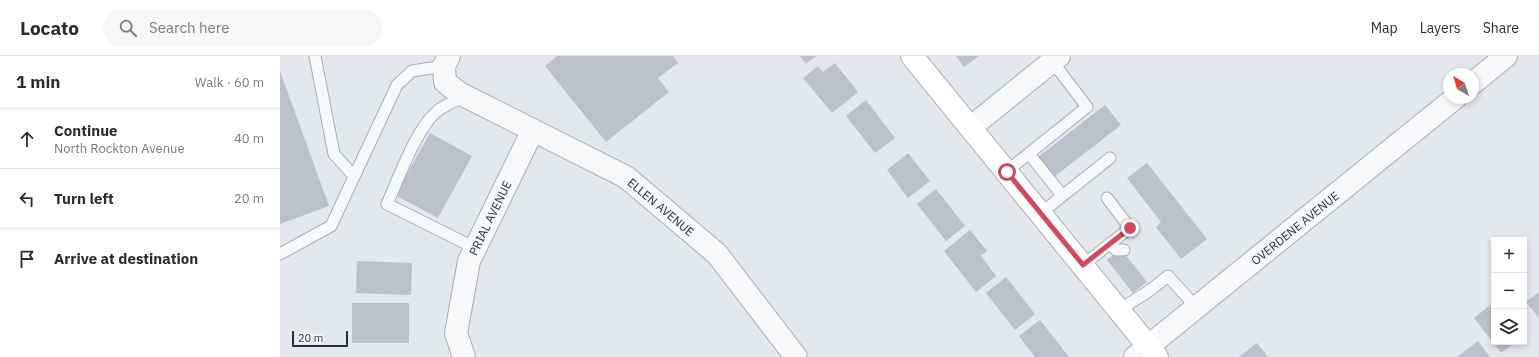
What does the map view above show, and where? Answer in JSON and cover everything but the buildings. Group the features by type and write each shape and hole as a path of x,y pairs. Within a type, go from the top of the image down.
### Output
{"main road":[{"path":"912,56 1119,310 1147,353"}],"street":[{"path":"1479,78 1506,56"},
{"path":"971,127 1055,59"},
{"name":"ELLEN AVENUE","path":"446,68 459,93 626,177 717,254 796,357"},
{"name":"OVERDENE AVENUE","path":"1147,353 1196,307 1448,104"},
{"name":"PRIAL AVENUE","path":"464,357 456,333 469,261 533,130"}],"lane":[{"path":"315,56 334,154 354,176"},
{"path":"1007,172 1087,107 1055,59"},
{"path":"280,254 331,226 397,85 412,71 446,68"},
{"path":"465,96 440,110 427,122 411,150 387,204 475,248"},
{"path":"1029,154 1062,195"},
{"path":"1041,213 1110,158"},
{"path":"1083,265 1116,250 1130,228 1106,198"},
{"path":"1119,310 1146,288 1168,276 1196,307"}],"route":[{"path":"1007,172 1083,265 1130,228"}]}
